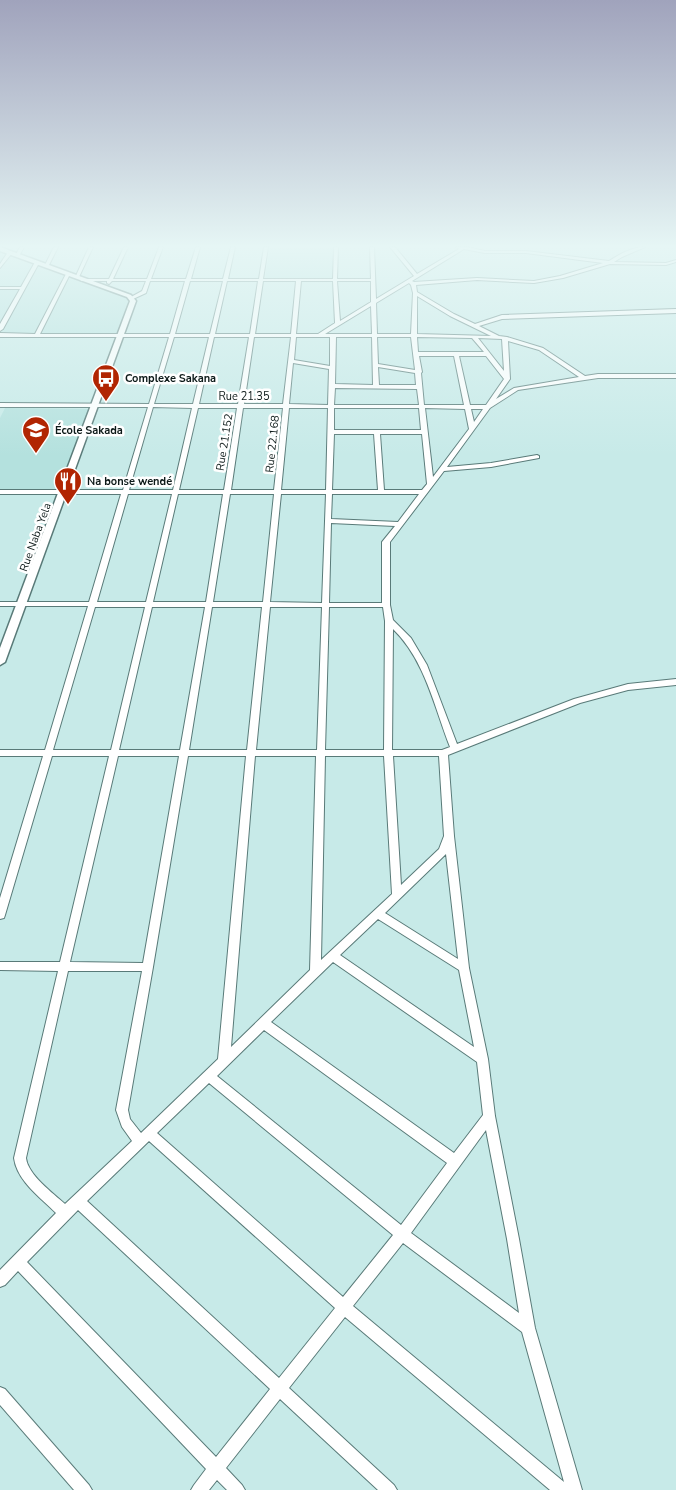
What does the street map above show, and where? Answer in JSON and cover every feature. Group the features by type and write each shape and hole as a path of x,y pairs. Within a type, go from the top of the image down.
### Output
{"street":[{"path":"0,328 6,317"},
{"path":"36,336 46,317"},
{"name":"Rue Naba Yela","path":"0,662 128,317"},
{"path":"0,915 177,317"},
{"path":"66,1213 38,1186 22,1166 20,1159 216,317"},
{"name":"Rue 21.152","path":"226,492 255,317"},
{"name":"Rue 22.168","path":"277,492 295,317"},
{"path":"337,317 338,325"},
{"path":"318,336 351,317"},
{"path":"373,317 376,386"},
{"path":"414,317 414,337 430,483"},
{"path":"456,317 504,338 541,349 584,378"},
{"path":"477,325 502,317 516,317"},
{"path":"0,335 474,336 504,338"},
{"path":"474,336 507,379"},
{"path":"315,972 333,337"},
{"path":"396,894 388,754 389,620 386,605 386,545 399,524 472,429 507,379 504,338"},
{"path":"417,354 486,354"},
{"path":"456,354 472,429"},
{"path":"291,361 332,368"},
{"path":"375,365 419,372"},
{"path":"488,407 521,388 598,376 676,376"},
{"path":"332,386 420,387"},
{"name":"Rue 21.35","path":"0,406 488,407"},
{"path":"331,432 425,432"},
{"path":"377,432 381,493"},
{"path":"441,469 496,465 537,457"},
{"path":"0,500 2,492 424,492"},
{"path":"226,492 209,605 122,1110 122,1119 133,1134 144,1137 562,1490"},
{"path":"224,1062 251,754 277,492"},
{"path":"329,521 399,524"},
{"path":"0,604 386,605"},
{"path":"389,620 408,641 432,684 444,722 455,748"},
{"path":"0,753 443,753 577,700 628,687 676,682"},
{"path":"443,753 449,836 464,968 482,1059 489,1116 528,1328 574,1490"},
{"path":"0,1280 144,1137 443,851 449,836"},
{"path":"377,913 464,968"},
{"path":"333,956 482,1059"},
{"path":"0,966 148,967"},
{"path":"263,1023 456,1162"},
{"path":"209,1076 402,1234 528,1328"},
{"path":"199,1490 402,1234 489,1116"},
{"path":"79,1202 389,1490"},
{"path":"18,1262 236,1490"},
{"path":"0,1394 84,1490"}],"shaded area":[{"path":"0,317 125,317 119,335 0,335"},
{"name":"École Sakada","path":"5,408 89,409 59,490 0,490 0,418"}],"place":[{"name":"Complexe Sakana","path":"106,402"},
{"name":"École Sakada","path":"36,454"},
{"name":"Na bonse wendé","path":"68,505"}]}
